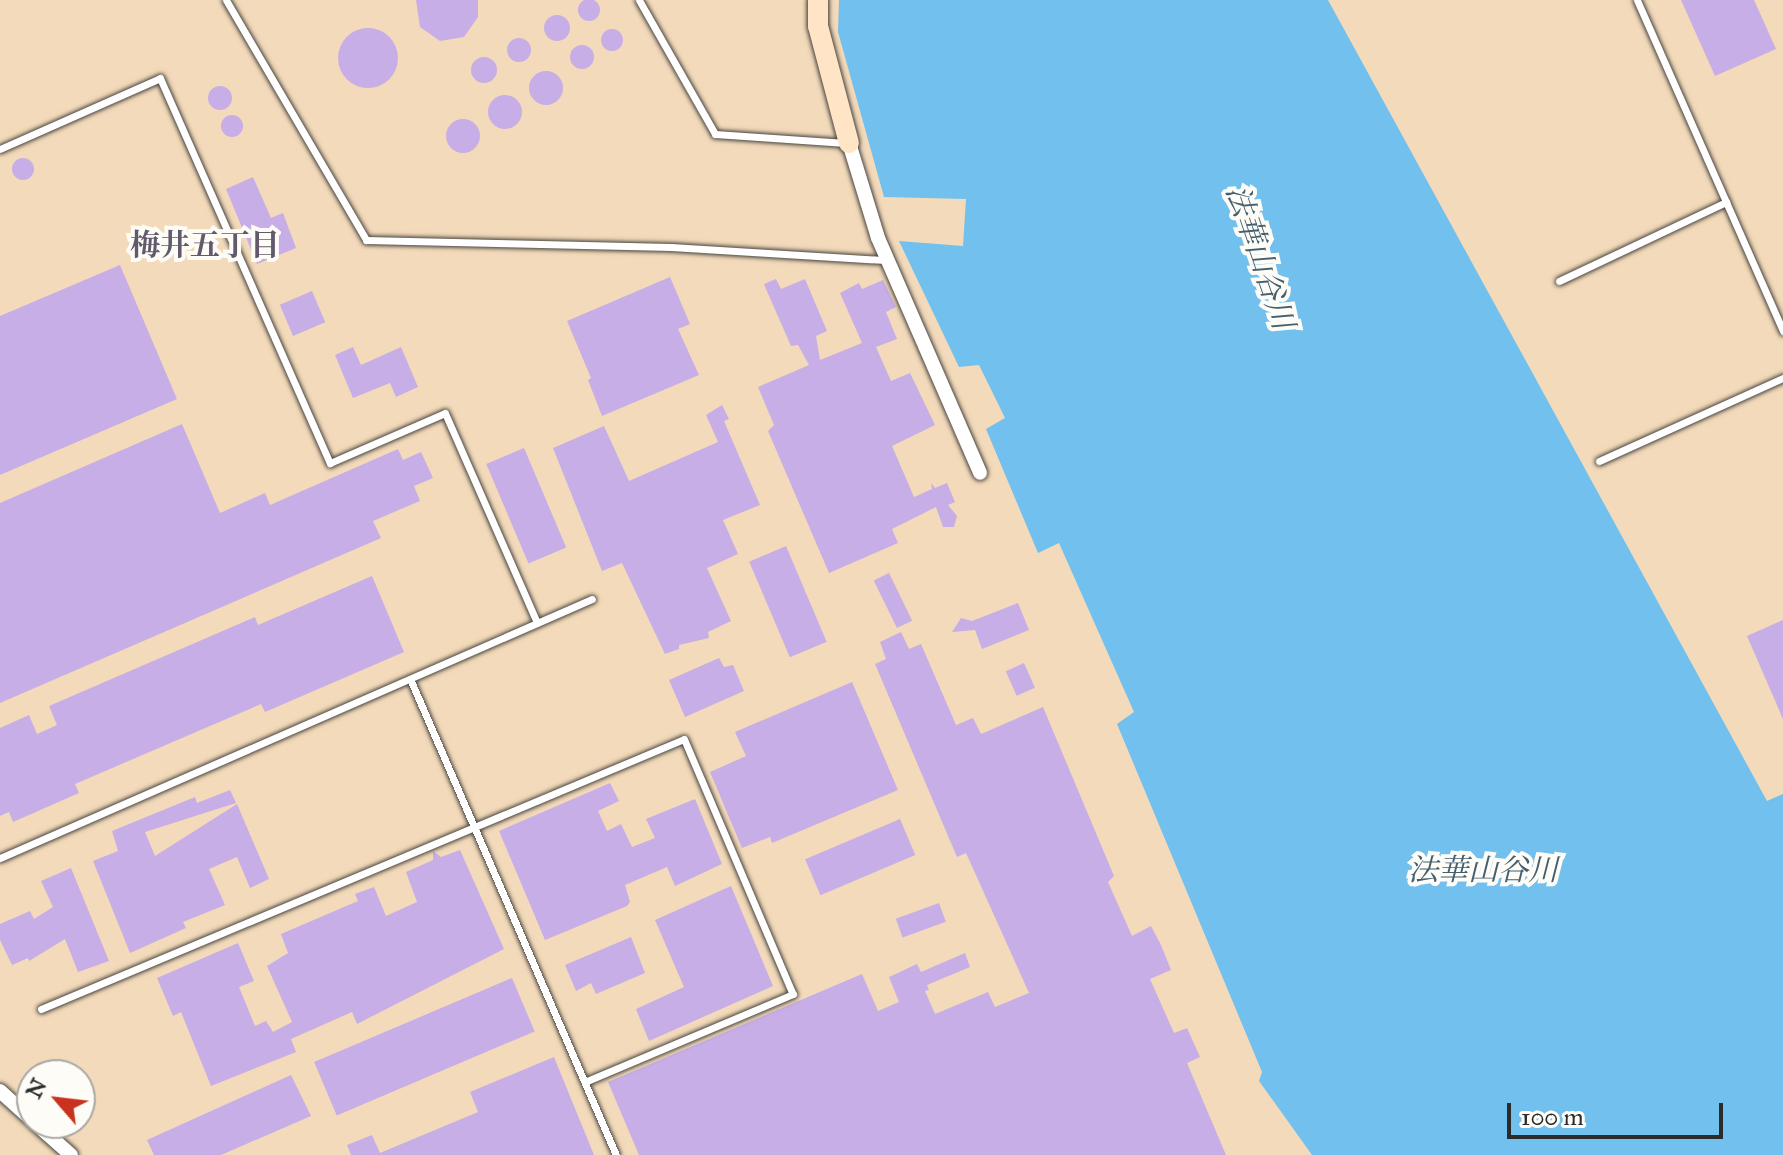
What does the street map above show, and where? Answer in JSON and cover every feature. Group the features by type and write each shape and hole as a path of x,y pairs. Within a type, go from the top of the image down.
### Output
{"main road":[{"path":"818,0 818,26 849,143"}],"street":[{"path":"849,143 888,260 980,473"},
{"path":"0,1091 16,1106"},
{"path":"53,1139 71,1155"}],"lane":[{"path":"226,0 366,240 671,247 888,260"},
{"path":"639,0 715,134 849,143"},
{"path":"1637,0 1783,331"},
{"path":"0,149 160,78 330,463 445,413 537,623"},
{"path":"1559,281 1726,202"},
{"path":"1599,461 1783,378"},
{"path":"0,858 411,681 592,599"},
{"path":"411,681 616,1155"},
{"path":"41,1009 473,824 684,739 793,994 585,1082"}],"water":[{"name":"法華山谷川","path":"839,0 1328,0 1767,801 1783,794 1783,1155 1312,1155 1259,1081 1262,1072 1117,724 1134,712 1059,543 1038,553 986,429 1005,418 979,365 959,367 899,241 963,246 966,199 884,197 838,32"}],"building":[{"path":"589,-1 597,2 600,10 597,18 589,21 581,18 578,10 581,2"},
{"path":"416,0 478,0 478,17 464,37 440,41 420,27"},
{"path":"1681,0 1754,0 1776,49 1715,76"},
{"path":"557,15 566,19 570,28 566,37 557,41 548,37 544,28 548,19"},
{"path":"368,28 389,37 398,58 389,79 368,88 347,79 338,58 347,37"},
{"path":"612,29 620,32 623,40 620,48 612,51 604,48 601,40 604,32"},
{"path":"514,38 524,38 531,45 531,55 524,62 514,62 507,55 507,45"},
{"path":"582,45 591,48 594,57 591,66 582,69 573,66 570,57 573,48"},
{"path":"484,57 493,61 497,70 493,79 484,83 475,79 471,70 475,61"},
{"path":"546,71 558,76 563,88 558,100 546,105 534,100 529,88 534,76"},
{"path":"220,86 229,89 232,98 229,107 220,110 211,107 208,98 211,89"},
{"path":"505,95 517,100 522,112 517,124 505,129 493,124 488,112 493,100"},
{"path":"232,115 240,118 243,126 240,134 232,137 224,134 221,126 224,118"},
{"path":"463,119 475,124 480,136 475,148 463,153 451,148 446,136 451,124"},
{"path":"19,158 27,158 34,169 27,180 19,180 12,173 12,165"},
{"path":"253,177 271,218 283,213 296,248 257,264 226,189"},
{"path":"120,265 177,399 0,475 0,316"},
{"path":"670,277 690,324 678,329 699,375 602,416 588,380 591,378 567,321"},
{"path":"776,279 781,289 805,279 827,331 816,336 820,360 862,343 840,293 859,283 862,289 883,280 896,307 886,312 897,339 876,347 891,381 910,373 935,425 892,446 914,497 932,489 931,483 935,488 947,483 955,502 948,505 957,516 954,527 943,527 936,507 892,529 898,543 829,573 768,431 774,425 758,387 809,365 798,345 791,346 764,284"},
{"path":"312,291 325,322 293,336 280,305"},
{"path":"353,347 361,365 401,347 418,387 396,397 390,383 353,398 335,355"},
{"path":"722,405 729,419 724,421 760,505 723,520 738,554 707,568 731,621 708,632 709,638 679,645 679,649 665,654 622,563 602,571 553,448 604,426 629,481 718,442 706,415"},
{"path":"182,424 220,513 265,493 270,505 398,449 403,460 421,452 433,478 414,486 420,501 373,521 381,538 0,703 0,503"},
{"path":"524,448 566,547 528,563 486,464"},
{"path":"786,546 827,642 790,657 749,562"},
{"path":"889,573 912,621 897,628 874,580"},
{"path":"372,576 404,652 265,712 261,704 75,784 79,793 13,822 9,812 0,816 0,728 29,715 37,734 57,725 49,706 255,617 258,625"},
{"path":"1018,603 1029,630 982,649 975,630 952,632 961,618 972,621"},
{"path":"1783,620 1783,719 1747,636"},
{"path":"901,632 909,649 921,644 956,725 973,718 981,734 1043,707 1114,876 1108,882 1132,936 1151,926 1161,945 1171,970 1150,979 1174,1033 1187,1028 1200,1057 1187,1063 1226,1155 639,1155 608,1082 862,974 878,1011 899,1002 889,977 917,964 921,972 965,953 970,967 927,985 929,990 925,991 935,1014 988,992 995,1007 1029,993 966,853 957,857 875,664 886,659 880,642"},
{"path":"719,658 724,667 733,665 744,691 685,717 669,680"},
{"path":"1024,663 1035,688 1017,696 1006,671"},
{"path":"852,682 898,790 772,843 770,837 742,848 710,772 746,756 735,732"},
{"path":"610,783 619,801 598,811 607,831 621,824 632,847 655,838 646,819 695,799 722,864 675,886 667,867 625,885 630,902 627,906 545,940 499,831"},
{"path":"230,790 236,803 145,832 155,856 237,804 269,879 250,888 237,857 209,869 225,905 183,922 186,928 130,953 93,861 118,851 112,831 195,797 197,803"},
{"path":"900,819 915,855 820,895 805,859"},
{"path":"460,850 504,949 357,1024 352,1012 291,1039 296,1052 211,1086 181,1012 173,1016 157,978 238,943 254,981 239,987 255,1026 266,1021 273,1032 292,1022 267,966 288,953 281,934 358,901 355,894 374,887 386,916 417,902 406,872 433,860 433,851 441,857"},
{"path":"71,868 109,961 78,972 65,939 29,961 28,958 12,965 0,940 0,924 30,911 34,919 53,907 41,881"},
{"path":"731,886 773,986 649,1041 636,1009 684,987 655,920"},
{"path":"939,903 946,922 903,938 896,919"},
{"path":"631,937 645,973 596,994 591,983 576,991 565,965"},
{"path":"512,978 535,1031 337,1115 314,1062"},
{"path":"554,1057 594,1155 351,1155 347,1145 372,1135 380,1153 478,1112 470,1092"},
{"path":"291,1075 311,1116 221,1155 154,1155 147,1140"}],"district":[{"name":"梅井五丁目","path":"205,245"}]}
